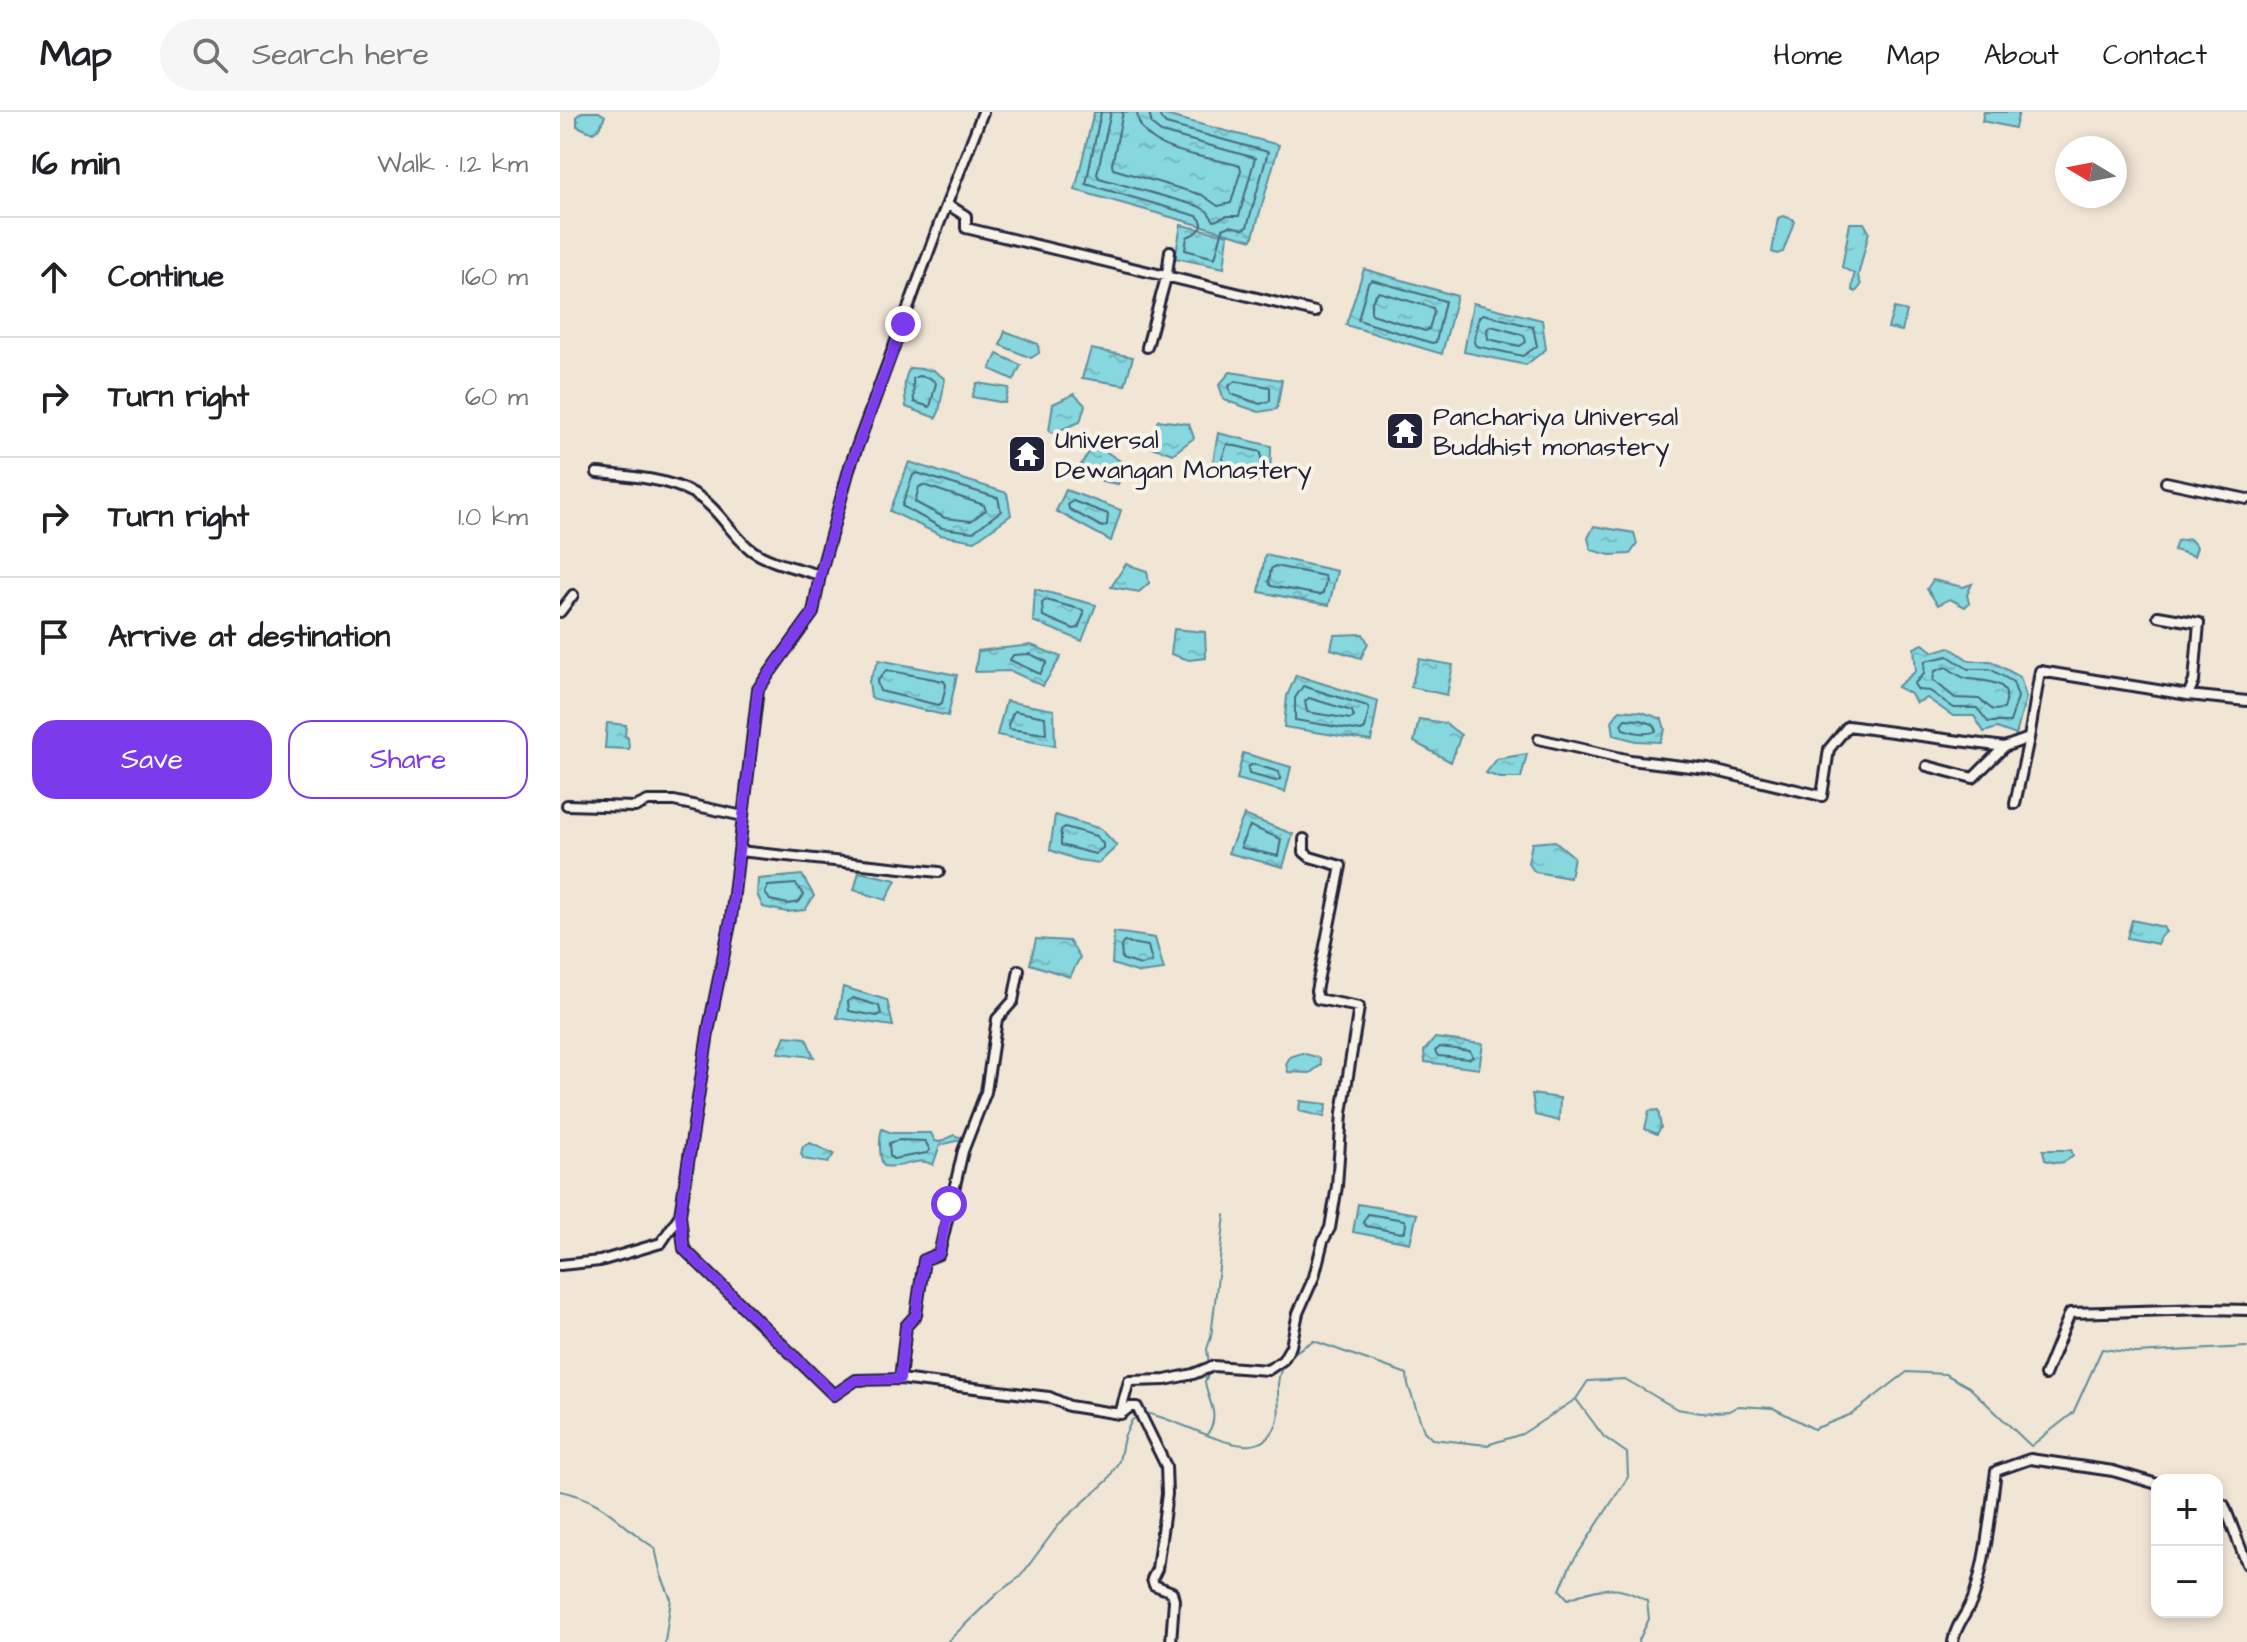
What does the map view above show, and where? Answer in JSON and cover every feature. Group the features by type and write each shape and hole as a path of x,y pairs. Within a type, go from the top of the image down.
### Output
{"street":[{"path":"983,112 850,466 820,575 813,613 758,689 731,919 709,1027 680,1215 684,1249 834,1395 856,1380 900,1379 1049,1397 1069,1406 1120,1414 1130,1407 1137,1407 1166,1466 1167,1494 1157,1569 1152,1579 1154,1585 1172,1592 1171,1642"},
{"path":"947,204 966,216 966,228 1315,312"},
{"path":"1147,347 1167,274 1170,251"},
{"path":"597,473 655,481 694,493 716,510 733,533 752,551 820,575"},
{"path":"2166,482 2247,499"},
{"path":"560,612 573,595"},
{"path":"2158,616 2199,623 2194,681 2188,695"},
{"path":"2015,804 2040,671 2188,695 2247,701"},
{"path":"1539,739 1630,760 1708,769 1822,796 1829,749 1848,726 2004,747"},
{"path":"1927,766 1973,778 2004,747 2029,738"},
{"path":"567,805 635,807 648,801 674,801 743,816"},
{"path":"1120,1414 1129,1381 1165,1380 1213,1366 1268,1370 1283,1360 1291,1346 1298,1313 1330,1228 1342,1113 1359,1007 1318,999 1316,991 1341,866 1310,857 1304,852 1304,839"},
{"path":"739,851 939,872"},
{"path":"900,1379 906,1326 916,1315 924,1260 939,1254 963,1151 986,1092 997,1019 1013,1001 1019,970"},
{"path":"560,1265 600,1261 661,1243 680,1215"},
{"path":"2045,1375 2070,1313 2247,1310"},
{"path":"1953,1642 1954,1634 1973,1600 1985,1555 1996,1471 2030,1459 2113,1471 2151,1482"},
{"path":"2223,1505 2247,1564"}],"water":[{"path":"582,112 599,112 605,116 593,133 577,126 577,116"},
{"path":"1094,112 1154,112 1279,145 1252,240 1075,190"},
{"path":"1984,112 2019,112 2015,128 1982,121"},
{"path":"1783,216 1794,222 1783,252 1777,254 1772,252 1778,218"},
{"path":"1850,223 1864,223 1869,232 1858,276 1861,285 1856,292 1852,290 1854,274 1842,267"},
{"path":"1181,225 1228,235 1224,268 1175,258"},
{"path":"1364,269 1457,296 1442,354 1346,325"},
{"path":"1473,303 1542,320 1546,349 1526,365 1464,352"},
{"path":"1894,308 1907,311 1902,331 1888,328"},
{"path":"1005,331 1038,344 1039,353 1031,358 1000,345"},
{"path":"1091,349 1133,357 1125,385 1082,378"},
{"path":"997,354 1021,365 1014,380 990,369"},
{"path":"910,368 933,370 945,379 936,418 906,407 905,382"},
{"path":"1230,372 1282,380 1277,409 1259,412 1224,400 1219,385"},
{"path":"977,383 1009,388 1005,403 972,397"},
{"path":"1074,394 1085,405 1080,422 1053,433 1049,431 1053,404"},
{"path":"1158,420 1189,424 1194,438 1173,454 1151,447"},
{"path":"1218,433 1271,446 1270,481 1245,481 1212,467"},
{"path":"1094,444 1125,464 1118,484 1102,481 1079,468"},
{"path":"909,462 1007,493 1011,515 975,541 940,535 890,511"},
{"path":"1066,490 1121,510 1111,541 1056,511"},
{"path":"1594,526 1634,533 1637,544 1630,554 1610,555 1591,550 1588,538"},
{"path":"2190,539 2197,547 2194,556 2174,550 2177,541"},
{"path":"1265,555 1337,571 1329,605 1259,592"},
{"path":"1126,564 1147,571 1149,583 1139,592 1111,587"},
{"path":"1933,580 1963,587 1972,584 1967,595 1969,603 1965,607 1950,599 1938,605 1927,589"},
{"path":"1035,589 1096,605 1082,641 1033,621"},
{"path":"1174,629 1205,632 1206,658 1189,660 1171,654"},
{"path":"1363,634 1368,643 1361,658 1331,649 1334,635"},
{"path":"1923,644 1933,652 1949,647 1970,661 1991,661 2020,677 2026,697 2016,735 1997,728 1984,732 1974,716 1953,716 1927,698 1916,703 1911,694 1897,687 1916,671 1914,648"},
{"path":"1031,645 1061,657 1043,686 1011,671 975,672 978,651"},
{"path":"1419,659 1453,665 1447,695 1411,687"},
{"path":"879,660 957,675 948,716 871,698 869,681"},
{"path":"1296,675 1378,701 1371,741 1284,727 1287,696"},
{"path":"1006,701 1054,710 1055,746 997,735"},
{"path":"1620,710 1642,712 1662,719 1665,730 1660,742 1636,741 1614,735 1612,721"},
{"path":"1419,719 1445,723 1461,735 1451,762 1414,742"},
{"path":"607,723 626,725 629,749 605,748"},
{"path":"1243,753 1291,767 1285,792 1237,779"},
{"path":"1527,754 1521,778 1500,778 1486,773 1497,759"},
{"path":"1055,815 1101,829 1117,846 1099,863 1078,860 1050,850"},
{"path":"1244,815 1293,834 1283,867 1228,853"},
{"path":"1555,841 1574,857 1570,878 1535,872 1528,863 1532,843"},
{"path":"859,872 896,880 886,900 854,890"},
{"path":"802,875 814,896 805,910 787,912 763,907 757,894 758,879"},
{"path":"2132,920 2163,927 2166,932 2159,938 2158,944 2127,938"},
{"path":"1114,932 1155,938 1164,970 1140,973 1112,964"},
{"path":"1036,939 1069,941 1080,957 1070,977 1030,964"},
{"path":"843,987 887,1000 893,1026 837,1018"},
{"path":"785,1036 806,1038 814,1057 778,1053"},
{"path":"1435,1038 1483,1044 1479,1069 1425,1062 1424,1051"},
{"path":"1302,1053 1320,1058 1321,1065 1310,1073 1288,1072 1286,1064 1290,1057"},
{"path":"1532,1094 1560,1098 1559,1121 1535,1115"},
{"path":"1300,1101 1327,1104 1324,1117 1299,1111"},
{"path":"1658,1110 1661,1127 1657,1134 1645,1129 1649,1111"},
{"path":"882,1129 892,1133 931,1133 935,1141 940,1142 954,1135 962,1138 940,1145 933,1165 916,1162 891,1167 884,1166 881,1158"},
{"path":"810,1143 834,1154 828,1163 804,1159 801,1154 803,1146"},
{"path":"2043,1150 2071,1150 2073,1155 2063,1162 2053,1162 2045,1160"},
{"path":"1358,1204 1417,1214 1410,1243 1353,1232"}],"waterway":[{"path":"1209,1364 1207,1349 1225,1215"},
{"path":"1145,1413 1233,1443 1259,1443 1269,1437 1277,1423 1279,1376 1284,1364 1295,1352 1314,1341 1407,1374 1424,1431 1432,1439 1487,1445 1522,1434 1576,1399 1588,1381 1625,1379 1677,1409 1701,1413 1729,1411 1738,1406 1773,1408 1814,1429 1852,1414 1907,1372 1945,1374 1969,1387 2031,1446 2073,1413 2102,1349 2136,1353 2247,1347"},
{"path":"1208,1433 1213,1413 1205,1381 1211,1370"},
{"path":"1576,1399 1604,1437 1627,1453 1628,1477 1570,1566 1560,1590 1568,1599 1590,1592 1617,1589 1647,1601 1649,1619 1638,1642"},
{"path":"947,1642 999,1592 1020,1577 1060,1523 1107,1481 1119,1461 1124,1437 1132,1420 1139,1416"},
{"path":"560,1491 600,1506 655,1548 671,1599 665,1642"}],"place":[{"name":"Panchariya Universal Buddhist monastery","path":"1405,431"},
{"name":"Universal Dewangan Monastery","path":"1027,454"}],"route":[{"path":"903,324 850,466 820,575 813,613 758,689 731,919 709,1027 680,1215 684,1249 834,1395 856,1380 900,1379 906,1326 916,1315 924,1260 939,1254 949,1204"}]}
